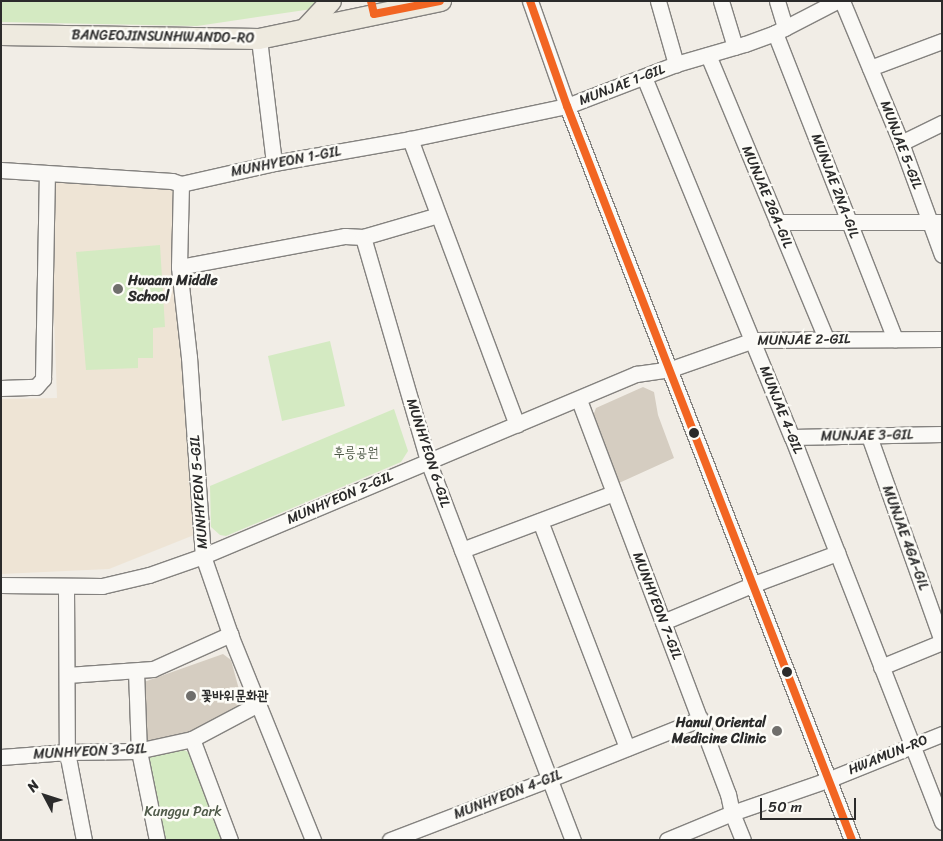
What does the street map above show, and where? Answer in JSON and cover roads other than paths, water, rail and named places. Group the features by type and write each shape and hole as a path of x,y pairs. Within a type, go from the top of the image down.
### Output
{"main road":[{"path":"305,29 331,1"},
{"name":"BANGEOJINSUNHWANDO-RO","path":"1,35 259,39 305,29 373,7 441,1"}],"street":[{"path":"530,1 568,106 852,840"},
{"name":"MUNJAE 1-GIL","path":"658,1 676,64"},
{"path":"721,1 735,47"},
{"path":"777,1 780,30"},
{"name":"MUNJAE 1-GIL","path":"568,106 676,64 735,47 780,30 837,1"},
{"name":"MUNJAE 5-GIL","path":"842,1 936,222 942,255"},
{"name":"MUNJAE 2NA-GIL","path":"780,30 849,221 895,339"},
{"path":"259,39 274,162"},
{"path":"870,68 942,40"},
{"name":"MUNJAE 2GA-GIL","path":"708,55 826,339"},
{"name":"MUNJAE 4-GIL","path":"644,77 754,340 942,822"},
{"name":"MUNHYEON 1-GIL","path":"1,170 172,181 181,184 274,162 410,139 568,106"},
{"path":"901,143 942,123"},
{"path":"410,139 517,425"},
{"path":"1,388 36,387 44,379 48,174"},
{"name":"MUNHYEON 5-GIL","path":"181,184 179,267 189,357 203,556 230,634 313,840"},
{"path":"179,267 346,236 362,237 438,215"},
{"path":"777,222 936,222"},
{"name":"MUNHYEON 6-GIL","path":"362,237 428,461 572,840"},
{"name":"MUNJAE 2-GIL","path":"671,369 754,340 942,339"},
{"name":"MUNHYEON 2-GIL","path":"1,585 102,586 149,575 203,556 428,461 579,400 636,374 671,369"},
{"name":"MUNHYEON 7-GIL","path":"579,400 728,794 732,812 743,840"},
{"name":"MUNJAE 4GA-GIL","path":"869,436 942,642 881,667"},
{"name":"MUNJAE 3-GIL","path":"792,437 941,436"},
{"path":"462,550 614,493"},
{"path":"540,521 627,748"},
{"path":"663,622 754,584 837,553"},
{"path":"66,586 67,752 84,840"},
{"path":"66,675 153,669 230,634"},
{"path":"136,671 139,751 157,840"},
{"name":"MUNHYEON 3-GIL","path":"1,757 67,752 139,751 192,739 258,704"},
{"name":"MUNHYEON 4-GIL","path":"390,840 700,719"},
{"name":"HWAMUN-RO","path":"666,840 732,812 830,779 942,734"},
{"path":"192,739 230,840"}],"place":[{"name":"Hwaam Middle School","path":"118,289"},
{"name":"꽃바위문화관","path":"191,696"},
{"name":"Hanul Oriental Medicine Clinic","path":"777,731"}],"park label":[{"name":"후릉공원","path":"356,453"},
{"name":"Kunggu Park","path":"183,812"}]}
